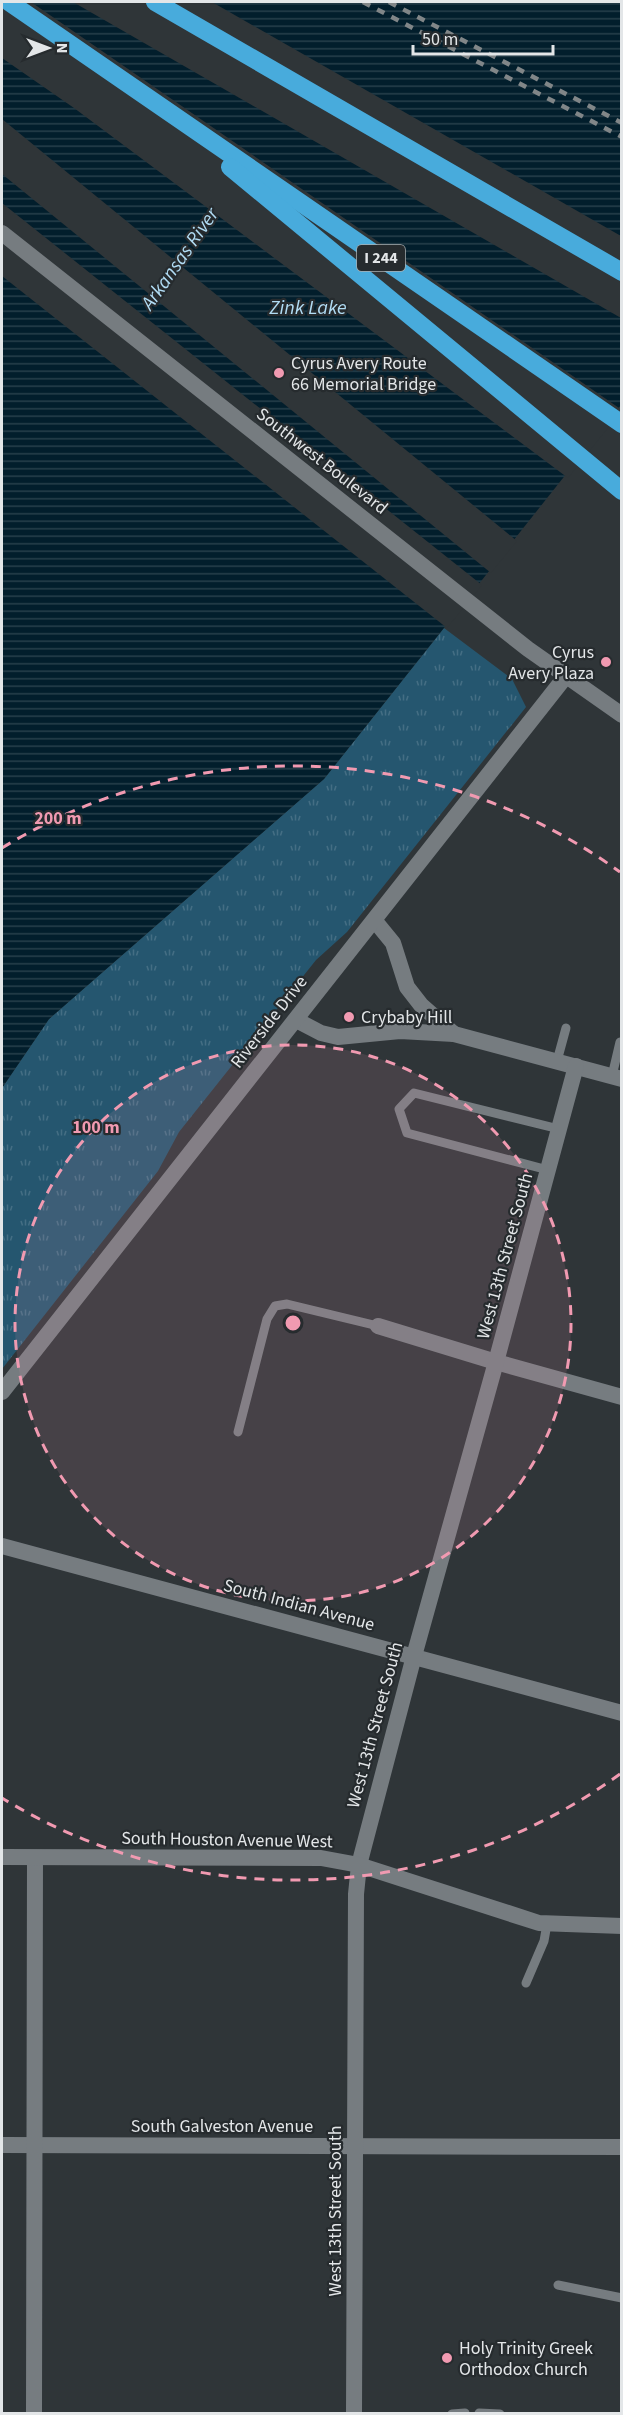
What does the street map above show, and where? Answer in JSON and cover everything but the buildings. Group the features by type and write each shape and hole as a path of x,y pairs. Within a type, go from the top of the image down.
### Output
{"highway":[{"name":"I 244","path":"9,2 621,424"},
{"path":"155,2 621,272"},
{"path":"140,93 621,491"}],"street":[{"name":"Southwest Boulevard","path":"2,233 528,649 621,715"},
{"name":"Riverside Drive","path":"2,1392 566,676"},
{"path":"375,921 393,944 407,987 421,1005 454,1034"},
{"path":"296,1020 321,1033 338,1037 400,1031 454,1034 617,1078"},
{"name":"West 13th Street South","path":"354,2414 356,1894 359,1865 576,1066"},
{"path":"378,1326 621,1397"},
{"name":"South Indian Avenue","path":"2,1546 621,1713"},
{"name":"South Houston Avenue West","path":"2,1857 321,1858 359,1865 523,1919 547,1924 621,1926"},
{"path":"34,2414 35,1858"},
{"name":"South Galveston Avenue","path":"2,2145 621,2147"}],"lane":[{"path":"557,1061 566,1028"},
{"path":"617,1078 620,1042"},
{"path":"548,1170 407,1133 399,1109 414,1093 559,1129"},
{"path":"238,1432 267,1319 275,1306 287,1304 378,1326"},
{"path":"526,1983 544,1941 547,1924"},
{"path":"558,2285 621,2298"},
{"path":"452,2414 465,2413"},
{"path":"479,2413 500,2414"}],"green space":[{"path":"444,628 512,679 526,707 347,932 316,960 179,1132 158,1171 2,1369 2,1088 49,1019 324,779"}],"water":[{"name":"Zink Lake","path":"2,2 621,2 621,405 324,779 49,1019 2,1088"}],"pier":[{"path":"2,2 31,2 622,410 568,478 74,108 2,58"},
{"path":"73,2 212,2 621,236 621,318"},
{"name":"Cyrus Avery Route 66 Memorial Bridge","path":"2,119 517,541 491,573 2,174"},
{"path":"2,203 482,585 447,628 2,276"}],"railway":[{"path":"363,2 622,137"},
{"path":"389,2 622,123"}],"place":[{"name":"Cyrus Avery Route 66 Memorial Bridge","path":"279,373"},
{"name":"Cyrus Avery Plaza","path":"606,662"},
{"name":"Crybaby Hill","path":"349,1017"},
{"name":"Holy Trinity Greek Orthodox Church","path":"447,2358"}],"water label":[{"name":"Arkansas River","path":"180,259"}]}
